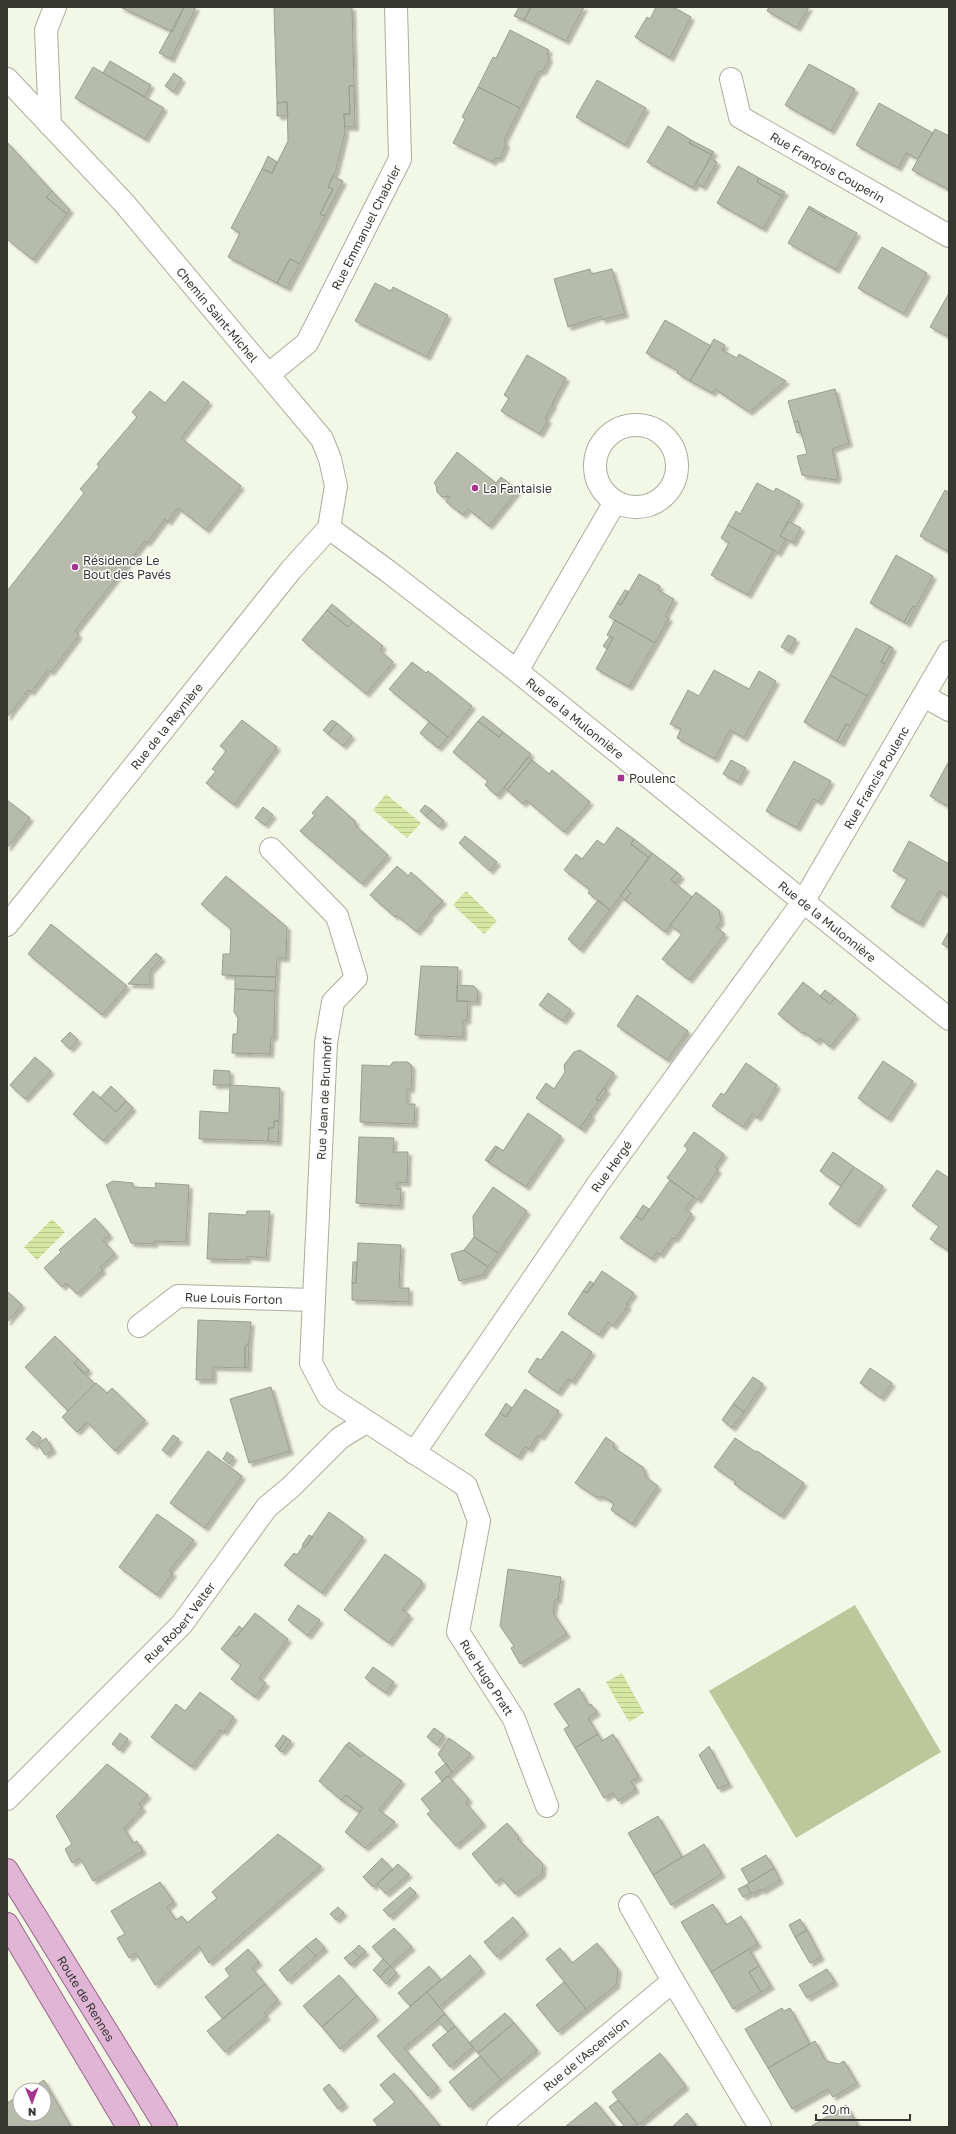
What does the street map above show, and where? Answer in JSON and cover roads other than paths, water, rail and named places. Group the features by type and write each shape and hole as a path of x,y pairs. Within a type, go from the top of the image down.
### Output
{"main road":[{"name":"Route de Rennes","path":"7,1870 166,2127"},
{"path":"7,1924 128,2127"}],"street":[{"path":"50,125 46,30 55,7"},
{"name":"Rue Emmanuel Chabrier","path":"269,374 307,343 400,159 396,7"},
{"name":"Chemin Saint-Michel","path":"7,79 124,202 322,438 330,459 336,486 328,528"},
{"name":"Rue François Couperin","path":"731,79 740,117 949,236"},
{"path":"516,671 615,502"},
{"name":"Rue de la Mulonnière","path":"328,528 389,572 516,671 949,1019"},
{"name":"Rue de la Reynière","path":"7,926 291,570 328,528"},
{"name":"Rue Francis Poulenc","path":"803,902 949,652"},
{"path":"924,696 949,710"},
{"name":"Rue Jean de Brunhoff","path":"271,849 337,916 356,978 333,1002 326,1043 311,1363 329,1397 366,1422"},
{"name":"Rue Hergé","path":"420,1444 598,1184 803,902"},
{"name":"Rue Louis Forton","path":"139,1326 178,1296 314,1300"},
{"path":"366,1422 420,1444"},
{"name":"Rue Robert Velter","path":"7,1799 182,1624 267,1507 291,1487 340,1438 366,1422"},
{"name":"Rue Hugo Pratt","path":"420,1444 466,1486 479,1521 458,1632 514,1719 547,1806"},
{"path":"630,1905 673,1981 760,2127"},
{"name":"Rue de l'Ascension","path":"498,2127 673,1981"}],"place":[{"name":"La Fantaisie","path":"475,488"},
{"name":"Résidence Le Bout des Pavés","path":"75,567"},
{"name":"Poulenc","path":"621,778"}]}
